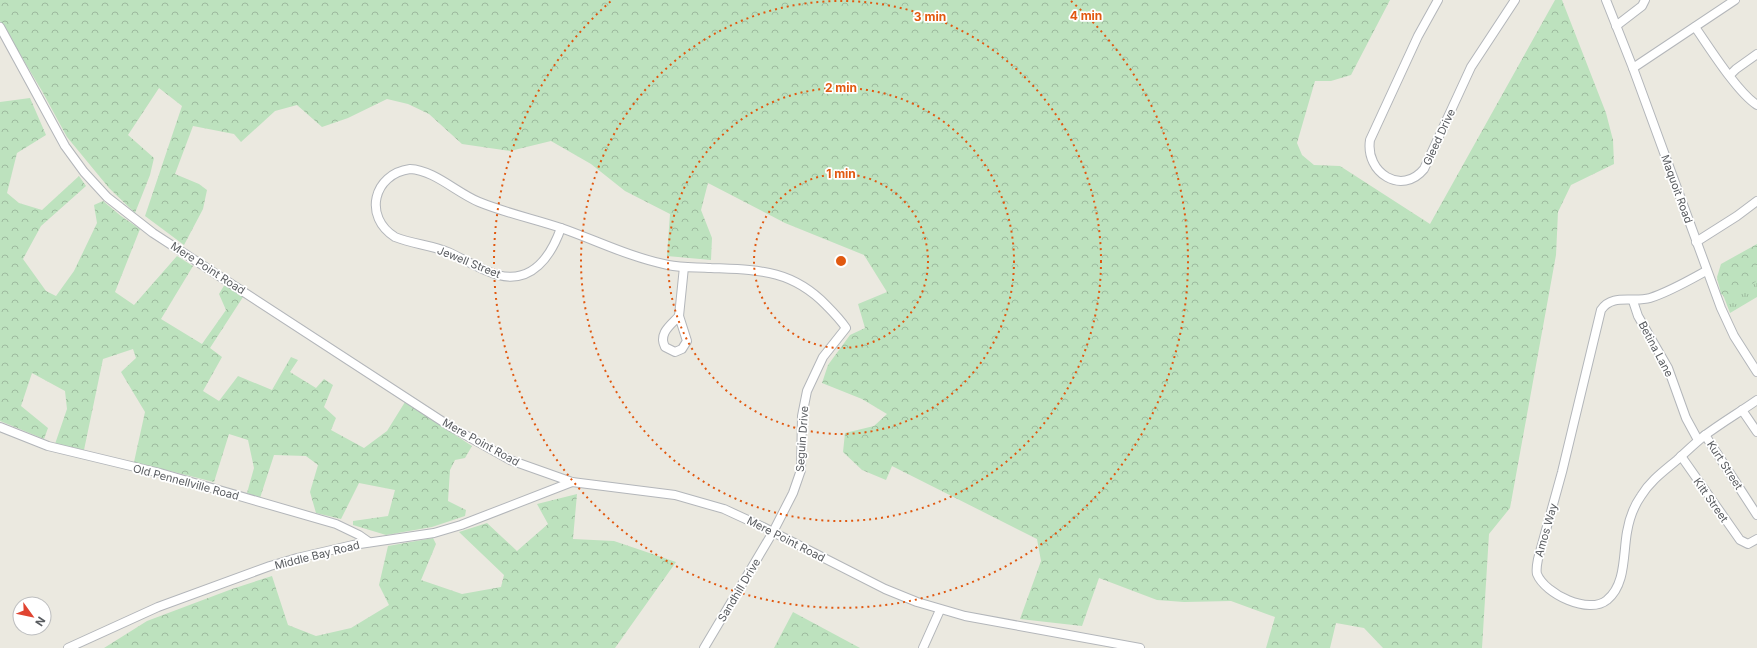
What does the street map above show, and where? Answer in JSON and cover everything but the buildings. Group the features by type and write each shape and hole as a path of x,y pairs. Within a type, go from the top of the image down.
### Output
{"street":[{"name":"Gleed Drive","path":"1438,0 1418,36 1370,140 1369,153 1374,167 1380,173 1394,180 1409,181 1415,178 1424,169 1471,67 1515,0"},
{"name":"Maquoit Road","path":"1606,0 1633,68 1706,271 1727,322 1742,350 1757,372"},
{"path":"1616,26 1642,6 1645,0"},
{"path":"1633,68 1736,0"},
{"name":"Mere Point Road","path":"0,27 65,146 95,185 125,212 164,240 451,427 510,460 572,482 643,490 692,498 729,511 885,590 940,610 1126,647 1140,648"},
{"path":"1695,27 1730,75 1746,95 1757,105"},
{"path":"1730,75 1736,68 1757,54"},
{"name":"Jewell Street","path":"561,228 553,249 537,267 519,275 504,276 482,269 443,250 395,237 388,233 379,220 376,200 380,189 392,175 404,170 418,169 425,171 461,194 482,204 561,228 629,256 670,266 749,269 781,275 797,282 811,291 846,328"},
{"path":"1696,242 1737,216 1757,201"},
{"path":"679,316 684,267"},
{"name":"Amos Way","path":"1706,271 1650,298 1634,301 1612,300 1605,304 1599,316 1562,472 1538,559 1537,573 1547,587 1561,597 1577,604 1594,605 1601,604 1607,600 1615,589 1620,577 1627,531 1635,507 1648,486 1698,440 1757,400"},
{"name":"Betina Lane","path":"1634,301 1638,316 1668,368 1686,418 1698,440"},
{"name":"Seguin Drive","path":"773,532 793,494 801,470 802,416 807,391 823,357 846,328"},
{"path":"1742,410 1757,432"},
{"name":"Old Pennellville Road","path":"0,427 48,446 160,473 336,524 359,535 368,542"},
{"name":"Kurt Street","path":"1705,435 1757,515"},
{"name":"Kitt Street","path":"1681,456 1743,542 1748,544 1757,539"},
{"name":"Middle Bay Road","path":"68,648 158,607 270,566 332,549 368,542 434,533 462,525 572,482"},
{"name":"Sandhill Drive","path":"704,648 773,532"},
{"path":"923,648 940,610"}],"green space":[{"path":"0,0 1390,0 1351,75 1331,81 1315,81 1297,143 1302,155 1314,165 1340,166 1430,224 1555,0 1562,0 1606,113 1613,140 1614,164 1571,185 1558,212 1556,255 1510,508 1489,534 1482,648 1383,648 1364,628 1336,623 1330,648 1266,648 1275,617 1231,601 1184,602 1157,600 1099,578 1082,626 1020,619 1041,561 1037,539 892,466 886,480 862,470 843,452 845,433 874,426 887,414 862,399 822,383 828,365 850,335 865,328 858,304 887,292 864,255 785,223 708,183 701,210 712,238 711,260 667,256 670,214 625,191 591,164 551,141 510,151 462,144 429,114 408,104 387,99 348,118 322,127 297,105 275,111 241,142 234,134 193,126 175,174 199,184 207,190 203,209 184,245 145,216 182,106 159,88 128,135 154,158 150,175 135,213 109,188 67,137 42,91 0,21"},
{"path":"30,98 46,135 17,153 7,193 19,203 42,210 79,176 86,186 41,226 23,259 46,291 56,296 74,271 97,223 94,205 103,201 140,229 115,292 134,305 177,256 193,266 161,319 202,344 226,310 219,294 225,284 243,297 210,348 222,357 203,391 219,401 238,376 272,390 291,357 298,360 290,372 316,388 324,379 333,385 324,407 336,418 331,430 364,448 387,431 405,402 472,446 465,458 455,460 450,470 448,501 466,510 465,516 432,527 386,535 353,525 353,521 388,516 395,490 359,483 341,519 316,513 310,492 318,465 306,456 274,455 260,498 247,493 254,468 248,440 229,434 214,482 134,462 145,412 121,372 136,358 133,349 103,359 84,450 55,444 67,409 65,391 32,373 21,406 48,428 44,439 0,421 0,102"},
{"path":"1757,244 1757,281 1728,298 1721,294 1717,277 1721,264"},
{"path":"1757,256 1757,297 1730,313 1717,279"},
{"path":"577,494 573,539 614,541 676,562 615,648 104,648 147,621 232,589 272,576 288,625 316,636 351,628 389,605 379,585 388,546 433,538 436,544 421,580 462,594 501,587 504,575 459,532 487,523 517,551 548,524 537,504"},
{"path":"793,612 860,648 774,648"}]}
